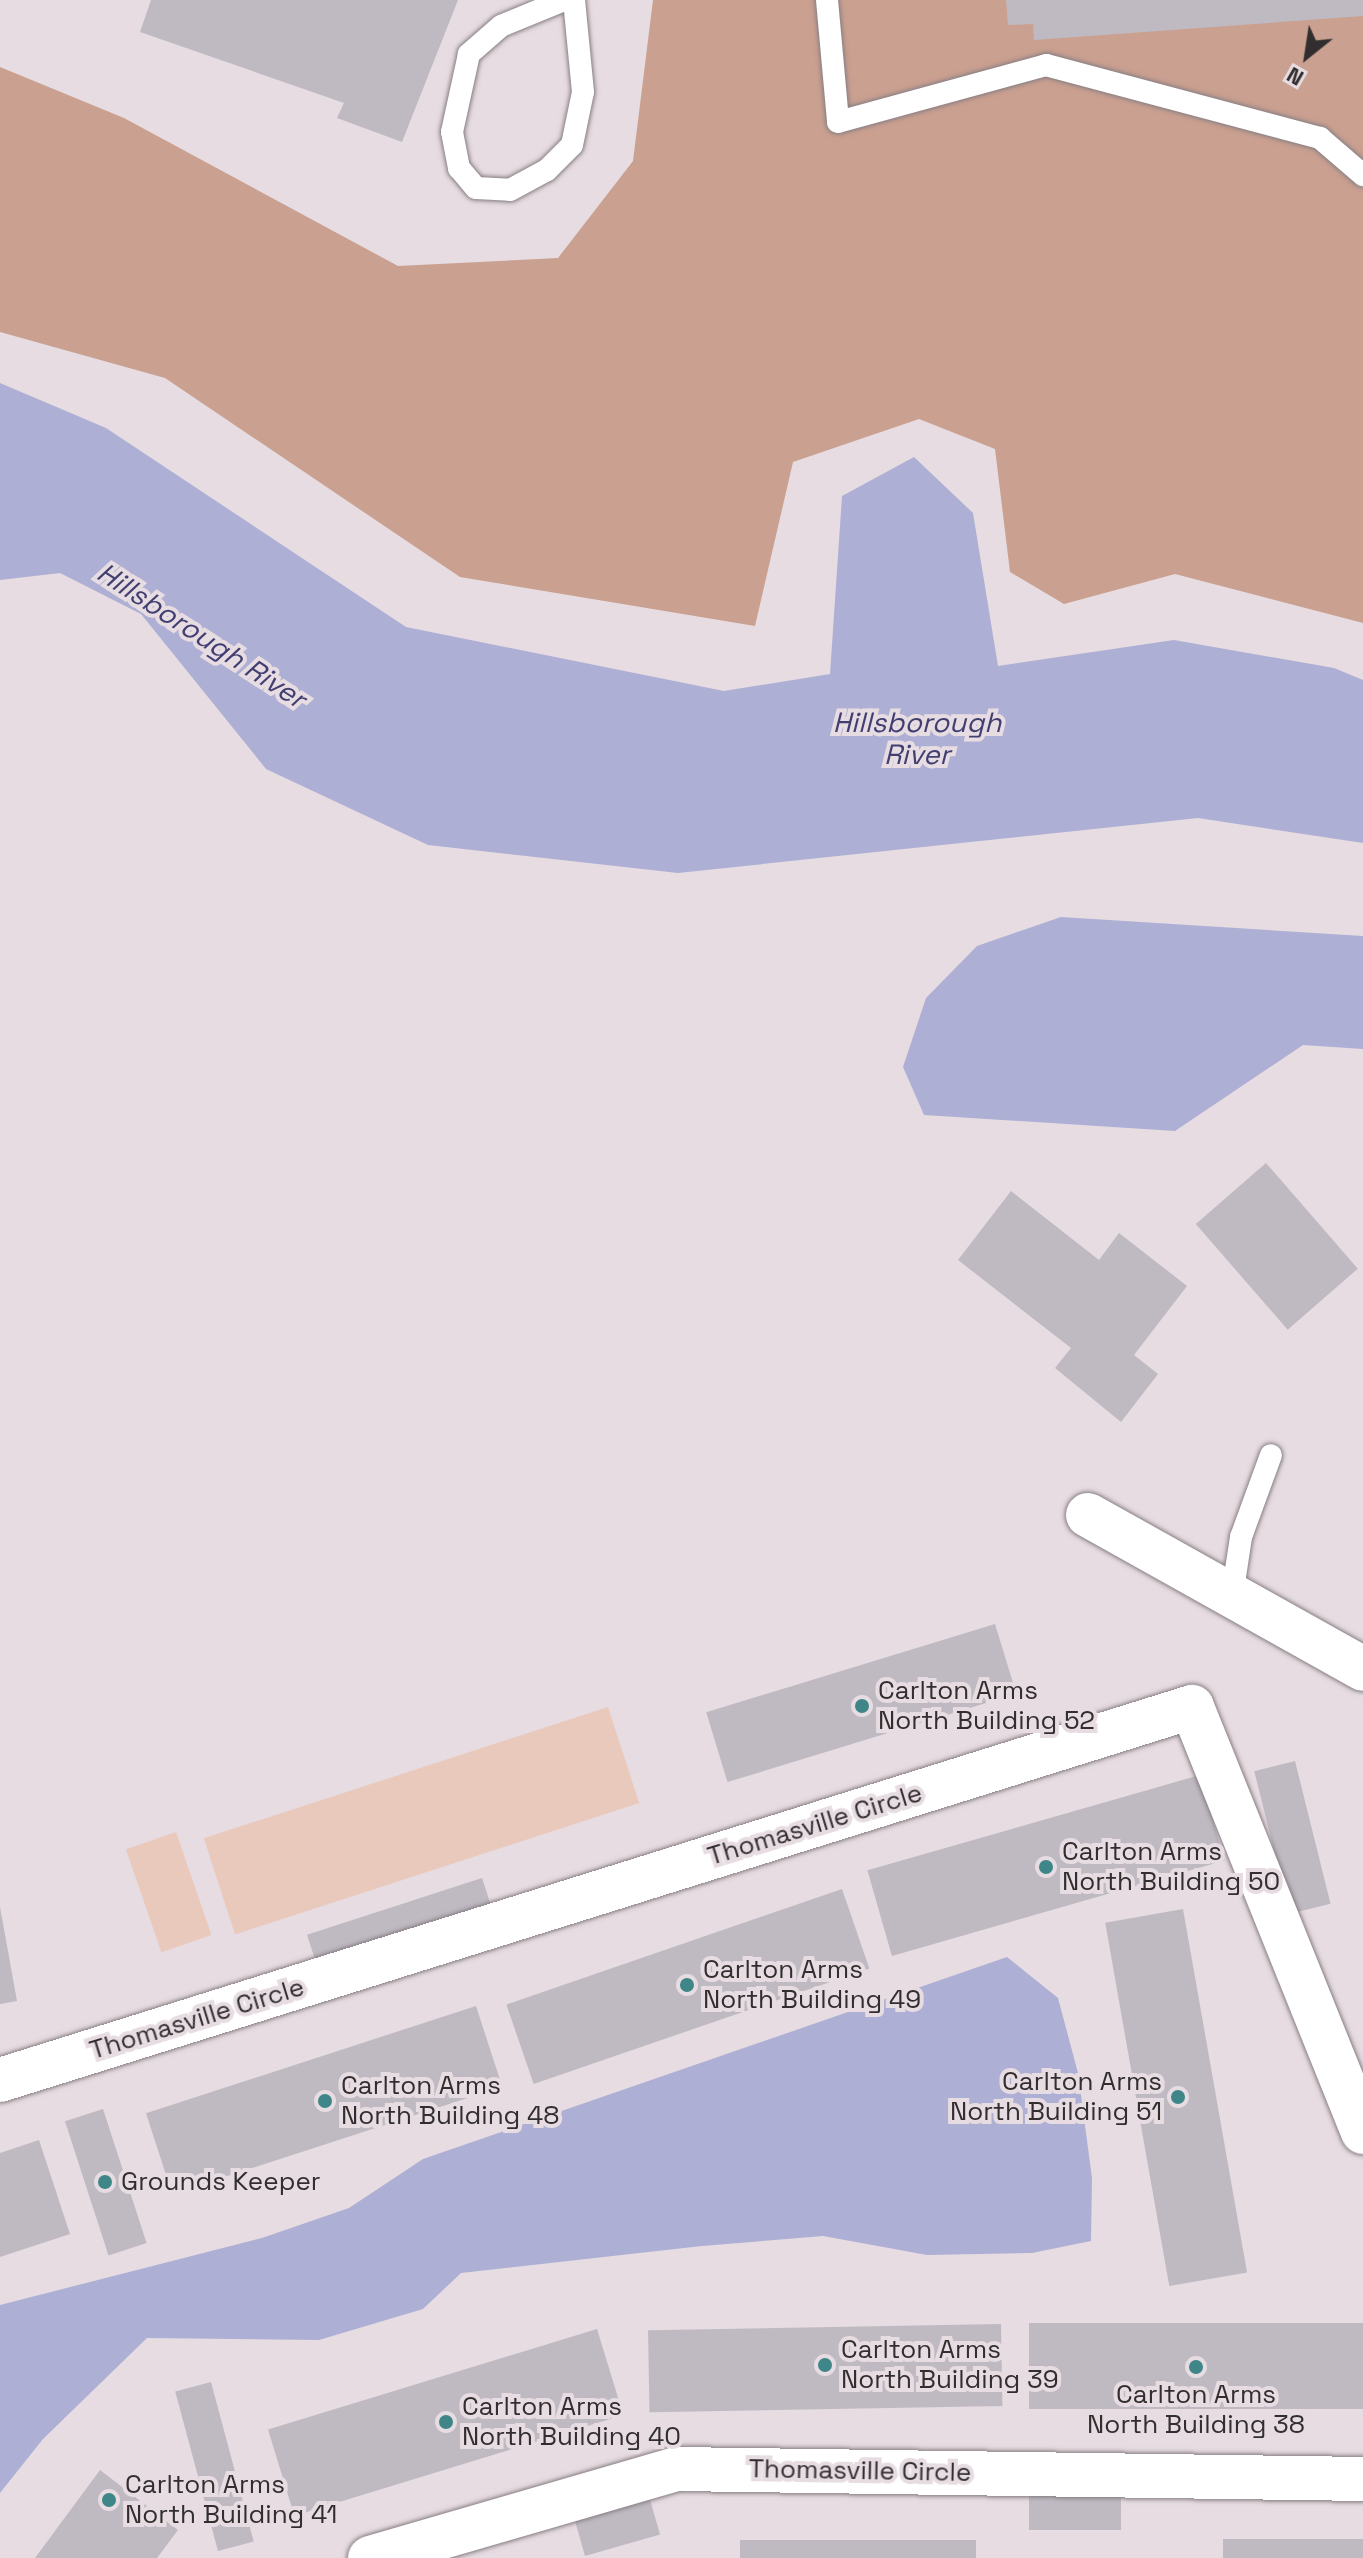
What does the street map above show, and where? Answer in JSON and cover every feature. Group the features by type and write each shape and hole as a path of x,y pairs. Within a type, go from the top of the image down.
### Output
{"street":[{"path":"1088,1515 1363,1669"},
{"name":"Thomasville Circle","path":"0,2080 1192,1707 1363,2132"},
{"name":"Thomasville Circle","path":"370,2558 676,2469 1363,2479"}],"lane":[{"path":"564,0 501,26 469,54 452,132 459,168 476,188 510,190 547,170 572,145 583,92 574,0"},
{"path":"827,0 838,122 1046,65 1320,138 1363,175"},
{"path":"1232,1596 1241,1537 1271,1455"}],"shaded area":[{"path":"653,0 1363,0 1363,623 1175,574 1064,604 1010,572 995,449 919,419 793,462 755,626 460,577 165,378 0,332 0,67 124,118 398,266 558,258 633,161"},
{"path":"608,1707 639,1803 235,1934 204,1838"},
{"path":"176,1832 211,1935 161,1952 126,1849"}],"water":[{"name":"Hillsborough River","path":"0,383 106,428 406,627 724,691 830,674 842,496 914,457 973,513 998,666 1174,640 1334,668 1363,680 1363,843 1198,818 678,873 428,845 266,769 141,614 60,573 0,580"},
{"path":"1061,917 1363,936 1363,1049 1303,1045 1175,1131 924,1115 903,1067 926,998 977,946"},
{"path":"1007,1957 1058,1998 1078,2073 1092,2178 1091,2241 1032,2253 927,2255 823,2236 702,2246 461,2273 423,2309 319,2340 147,2338 43,2439 0,2493 0,2305 262,2238 349,2208 423,2159"}],"building":[{"path":"151,0 458,0 402,142 337,118 344,103 140,32"},
{"path":"1006,0 1363,0 1363,16 1034,40 1033,24 1008,25"},
{"path":"1266,1163 1358,1269 1288,1330 1196,1224"},
{"path":"1011,1191 1099,1260 1119,1233 1187,1286 1134,1355 1158,1374 1121,1422 1055,1368 1071,1348 958,1260"},
{"name":"Carlton Arms North Building 52","path":"995,1624 1016,1694 728,1782 706,1712"},
{"path":"1295,1761 1331,1904 1290,1914 1254,1771"},
{"name":"Carlton Arms North Building 50","path":"1200,1775 1225,1861 892,1956 867,1870"},
{"path":"482,1878 494,1915 319,1972 307,1935"},
{"name":"Carlton Arms North Building 49","path":"842,1889 869,1968 534,2084 506,2005"},
{"path":"0,1907 17,2001 0,2004"},
{"name":"Carlton Arms North Building 51","path":"1183,1909 1247,2272 1169,2286 1105,1923"},
{"name":"Carlton Arms North Building 48","path":"476,2006 502,2087 172,2194 146,2113"},
{"name":"Grounds Keeper","path":"103,2109 147,2243 109,2255 65,2121"},
{"path":"39,2140 70,2234 0,2257 0,2153"},
{"name":"Carlton Arms North Building 38","path":"1029,2323 1363,2323 1363,2409 1029,2409"},
{"name":"Carlton Arms North Building 39","path":"1001,2324 1002,2406 649,2412 648,2330"},
{"name":"Carlton Arms North Building 40","path":"597,2329 623,2415 294,2516 268,2430"},
{"path":"211,2382 254,2541 218,2551 175,2392"},
{"name":"Carlton Arms North Building 41","path":"100,2470 178,2530 157,2558 35,2558"},
{"path":"1029,2491 1121,2491 1121,2530 1029,2530"},
{"path":"649,2496 660,2534 585,2556 574,2517"},
{"path":"1223,2539 1363,2539 1363,2558 1223,2558"},
{"path":"740,2540 976,2540 976,2558 740,2558"}],"place":[{"name":"Carlton Arms North Building 52","path":"862,1706"},
{"name":"Carlton Arms North Building 50","path":"1046,1867"},
{"name":"Carlton Arms North Building 49","path":"687,1985"},
{"name":"Carlton Arms North Building 51","path":"1178,2097"},
{"name":"Carlton Arms North Building 48","path":"325,2101"},
{"name":"Grounds Keeper","path":"105,2182"},
{"name":"Carlton Arms North Building 39","path":"825,2365"},
{"name":"Carlton Arms North Building 38","path":"1196,2367"},
{"name":"Carlton Arms North Building 40","path":"446,2422"},
{"name":"Carlton Arms North Building 41","path":"109,2500"}]}
